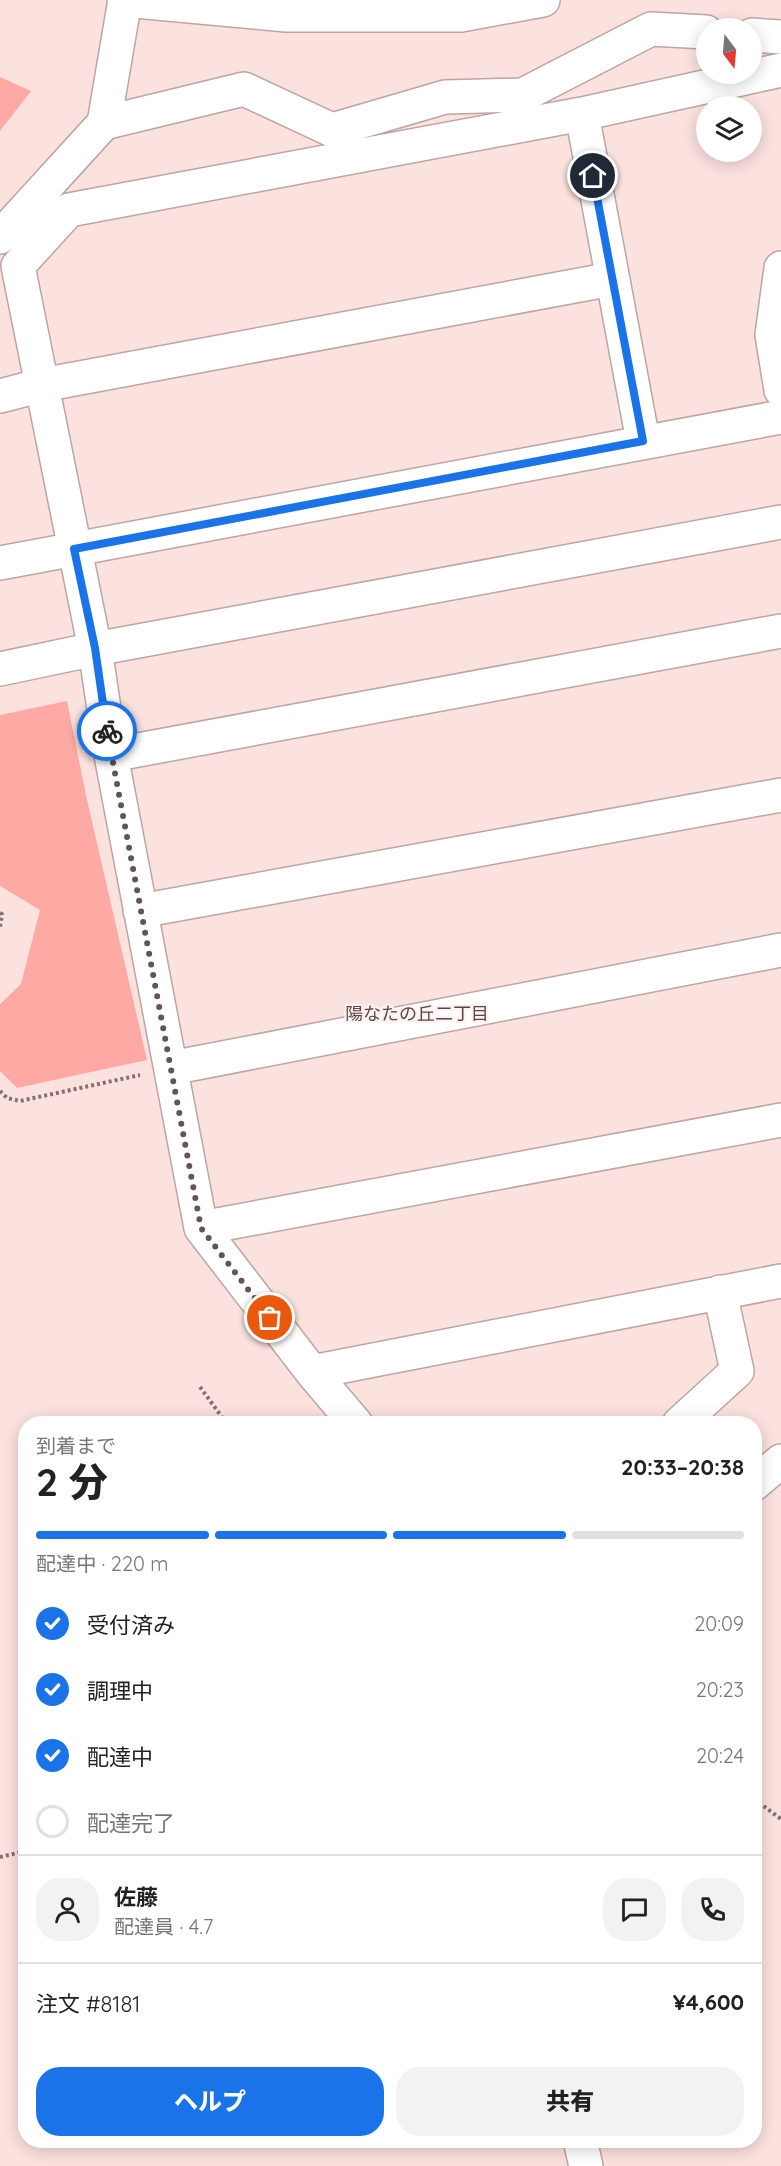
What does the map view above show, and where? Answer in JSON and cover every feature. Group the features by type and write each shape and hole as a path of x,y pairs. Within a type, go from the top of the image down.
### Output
{"street":[{"path":"0,237 104,123 125,0 286,15 461,15 543,0"},
{"path":"104,123 244,89 332,130 445,97 523,95 651,28 696,31"},
{"path":"762,36 781,37"},
{"path":"349,1416 312,1372 201,1228 156,1071 140,911 111,755 95,648 18,266 69,210 582,114 781,70"},
{"path":"582,114 643,441"},
{"path":"781,267 772,335 781,390"},
{"path":"0,396 42,385 612,279"},
{"path":"0,563 781,417"},
{"path":"0,669 95,648 781,522"},
{"path":"111,755 781,631"},
{"path":"140,911 781,795"},
{"path":"156,1071 781,950"},
{"path":"201,1228 781,1120"},
{"path":"312,1372 781,1281"},
{"path":"688,1416 737,1371 720,1292"},
{"path":"762,1477 781,1461"},
{"path":"582,2148 586,2166"}],"path":[{"path":"0,913 2,914 0,927"},
{"path":"0,1091 7,1098 20,1101 156,1071"},
{"path":"200,1388 221,1416"},
{"path":"762,1805 781,1819"},
{"path":"0,1857 18,1853"}],"shaded area":[{"path":"0,77 31,91 0,131"},
{"path":"67,701 87,800 147,1060 17,1088 0,1071 0,1004 21,984 40,910 0,886 0,715"}],"way so far":[{"path":"107,731 201,1228 270,1318"}],"district":[{"name":"陽なたの丘二丁目","path":"417,1014"}],"route":[{"path":"107,731 95,648 74,549 643,441 593,176"}]}
